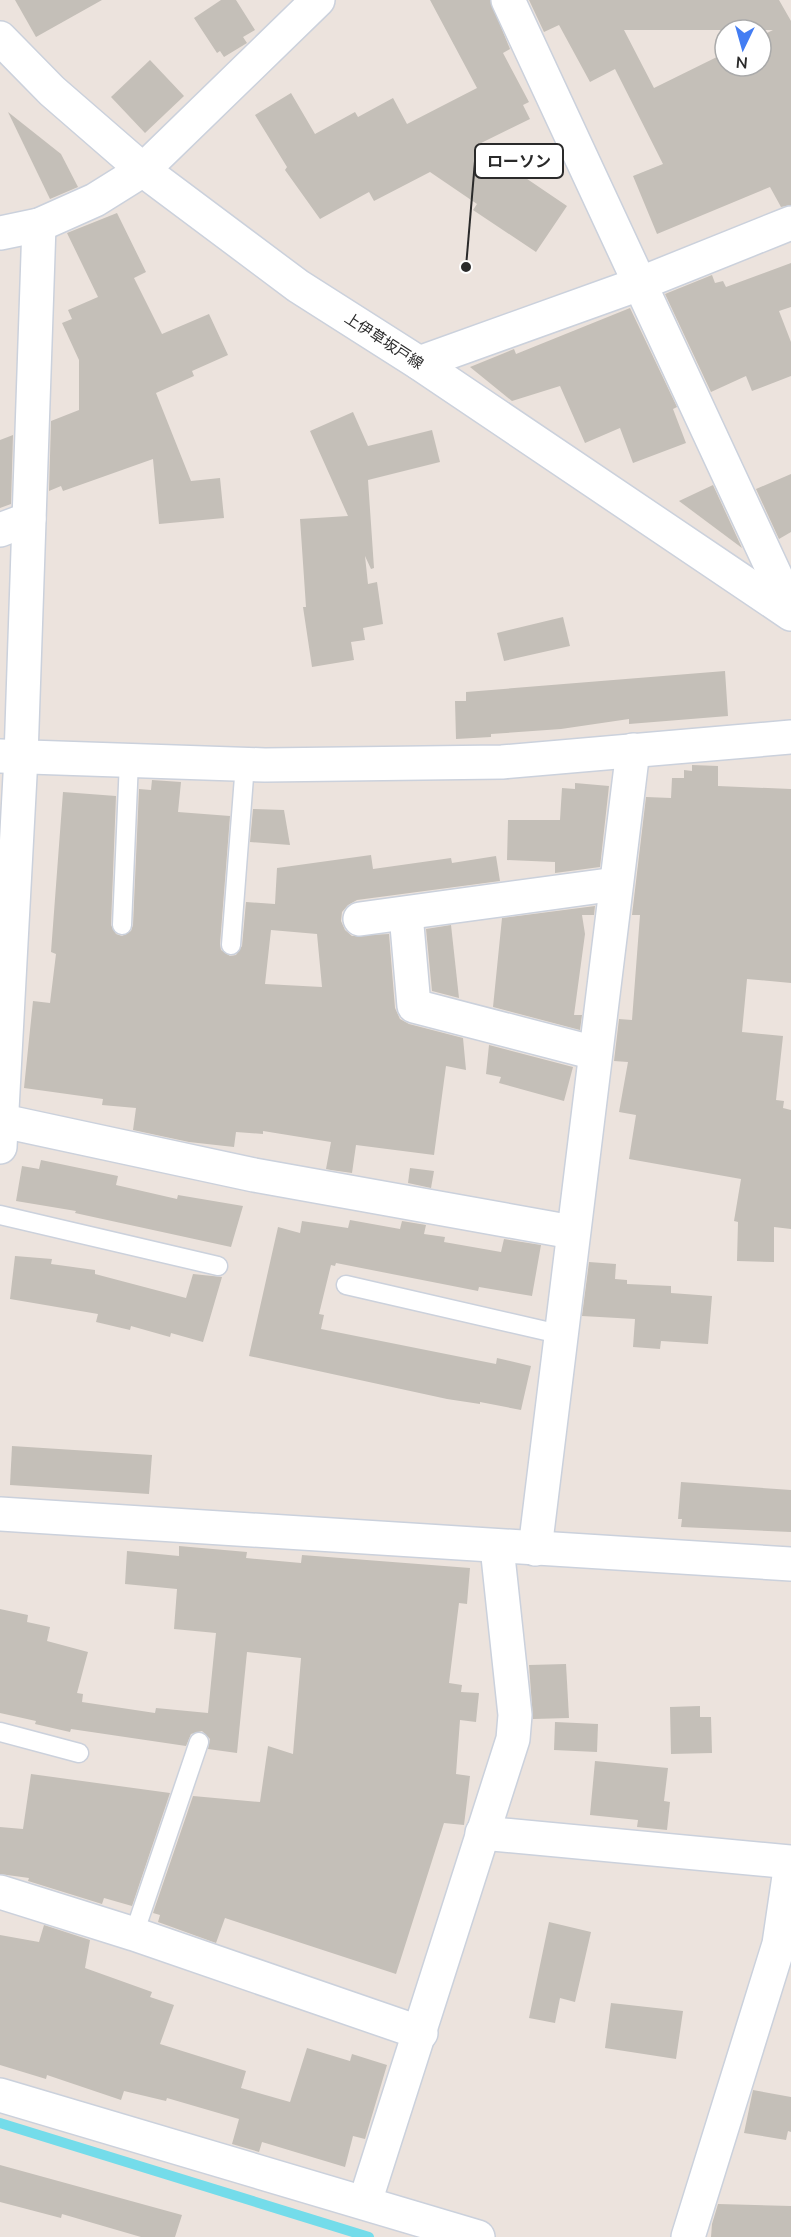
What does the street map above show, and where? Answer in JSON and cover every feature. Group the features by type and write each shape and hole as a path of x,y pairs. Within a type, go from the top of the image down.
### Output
{"street":[{"path":"0,233 39,225 94,200 143,170 318,0"},
{"path":"508,0 791,609"},
{"name":"上伊草坂戸線","path":"0,38 52,91 143,170 298,286 419,363 791,614"},
{"path":"419,363 639,284 791,223"},
{"path":"39,225 15,524 1,1134 254,1175 572,1232"},
{"path":"10,756 245,764 502,762 791,737"},
{"path":"535,1549 572,1232 633,750"},
{"path":"360,919 616,884"},
{"path":"406,914 414,1006 595,1053"},
{"path":"0,1514 791,1564"},
{"path":"365,2202 422,2033 482,1833 513,1739 514,1715 497,1546"},
{"path":"482,1833 791,1862 779,1944 688,2237"},
{"path":"0,1892 134,1934 422,2033"},
{"path":"0,2095 478,2237"}],"lane":[{"path":"122,925 129,761"},
{"path":"231,945 245,764"},
{"path":"0,1215 218,1266"},
{"path":"346,1285 560,1334"},
{"path":"0,1732 79,1753"},
{"path":"134,1934 199,1742"}],"building":[{"path":"15,0 102,0 36,37"},
{"path":"221,0 236,0 255,30 243,37 247,43 224,57 220,51 217,53 194,18"},
{"path":"430,0 490,0 510,49 503,53 529,102 523,105 530,119 477,145 567,206 536,252 473,210 477,204 430,172 374,201 369,192 320,219 285,170 287,167 255,115 291,93 315,134 355,112 358,117 393,98 407,124 477,88"},
{"path":"529,0 779,0 791,21 791,205 781,207 770,187 657,234 633,176 663,164 615,69 590,82 559,25 544,32","holes":["713,18 773,18 773,78 713,78 713,59 654,88 624,30 713,30"]},
{"path":"150,60 184,96 145,133 111,97"},
{"path":"8,112 61,154 78,187 50,199"},
{"path":"117,213 146,272 134,278 162,334 209,314 228,355 192,371 194,376 156,393 191,481 220,478 224,518 159,524 153,459 63,491 61,486 49,491 51,421 79,410 79,360 62,323 72,319 68,310 98,297 67,233"},
{"path":"791,263 791,307 779,311 791,342 791,376 752,391 746,376 711,392 665,294 712,275 715,283 723,281 726,287"},
{"path":"630,308 677,407 673,409 686,443 633,463 620,428 585,443 560,386 512,401 470,367 514,349 516,354"},
{"path":"353,412 368,446 432,430 440,462 368,480 374,568 371,569 365,556 368,584 377,582 383,624 363,628 365,640 351,642 354,660 312,667 303,607 306,607 300,519 348,516 310,431"},
{"path":"13,435 11,504 0,508 0,440"},
{"path":"791,474 791,532 779,539 756,489"},
{"path":"713,485 742,548 679,501"},
{"path":"563,617 570,646 504,661 497,633"},
{"path":"725,671 728,716 629,724 629,719 561,729 456,739 455,701 466,701 466,692"},
{"path":"692,765 718,766 718,786 791,789 791,983 747,979 742,1032 783,1036 776,1100 784,1101 783,1108 791,1110 791,1229 774,1227 774,1262 737,1261 738,1222 734,1221 741,1179 629,1159 636,1115 619,1112 628,1062 614,1061 619,1019 632,1020 640,915 632,915 646,797 671,798 672,778 684,778 684,770 692,771"},
{"path":"152,780 181,782 178,812 230,816 220,944 221,950 230,956 236,955 242,946 246,902 275,904 277,868 371,855 373,869 451,858 452,863 496,856 500,881 357,900 342,912 341,921 345,930 352,936 389,934 395,1008 400,1019 409,1024 463,1038 466,1070 446,1066 434,1155 356,1145 352,1173 331,1170 326,1169 331,1142 263,1131 263,1134 236,1132 234,1147 189,1142 133,1130 136,1108 102,1105 103,1099 24,1088 33,1001 50,1003 56,954 51,952 63,792 116,796 111,925 116,934 122,936 131,931 133,925 139,789 151,790","holes":["271,930 317,934 322,987 265,984"]},
{"path":"575,783 609,786 600,867 555,873 555,862 507,860 508,820 560,820 562,788 575,789"},
{"path":"253,809 284,810 290,845 250,842"},
{"path":"595,906 594,915 582,915 585,934 574,1015 582,1015 580,1030 493,1007 502,918"},
{"path":"451,925 459,998 432,991 426,929"},
{"path":"489,1045 573,1067 564,1101 499,1083 501,1077 486,1074"},
{"path":"41,1160 118,1176 116,1185 177,1199 178,1195 243,1206 231,1247 75,1213 76,1211 16,1201 22,1166 39,1169"},
{"path":"410,1168 434,1171 431,1188 408,1183"},
{"path":"350,1220 400,1229 402,1221 426,1225 424,1234 445,1237 444,1242 501,1252 504,1239 541,1245 532,1296 479,1287 478,1291 336,1263 335,1266 331,1265 319,1314 324,1315 321,1329 496,1364 497,1358 531,1366 521,1410 480,1402 480,1404 447,1399 249,1356 278,1227 300,1233 302,1221 348,1228"},
{"path":"15,1256 52,1259 51,1264 95,1270 95,1274 186,1298 193,1274 222,1277 203,1342 171,1333 170,1337 131,1326 130,1330 96,1322 98,1314 10,1299"},
{"path":"589,1262 616,1264 615,1279 627,1280 627,1284 671,1286 671,1293 712,1296 708,1344 661,1341 660,1349 633,1347 635,1319 582,1316"},
{"path":"12,1446 152,1455 149,1494 10,1485"},
{"path":"681,1482 791,1490 791,1532 681,1527 682,1519 678,1519"},
{"path":"179,1546 247,1552 246,1558 301,1563 302,1555 470,1568 467,1604 459,1603 449,1683 462,1685 461,1692 479,1693 476,1722 460,1720 456,1774 470,1776 464,1825 444,1823 396,1974 225,1918 216,1943 158,1922 160,1915 153,1913 193,1796 260,1802 268,1746 293,1754 301,1658 247,1652 237,1753 208,1749 210,1739 202,1731 191,1734 186,1746 71,1729 70,1732 0,1713 0,1609 28,1615 27,1622 50,1627 47,1641 88,1652 77,1693 83,1694 82,1702 155,1713 156,1708 208,1713 216,1633 174,1629 177,1589 125,1584 127,1551 179,1556"},
{"path":"566,1664 569,1718 533,1719 529,1665"},
{"path":"700,1706 700,1717 711,1717 712,1753 671,1754 670,1707"},
{"path":"555,1722 598,1724 597,1752 554,1750"},
{"path":"595,1761 668,1768 664,1801 670,1802 667,1830 637,1827 638,1820 590,1815"},
{"path":"31,1774 170,1793 132,1906 104,1898 102,1904 28,1881 29,1878 0,1874 0,1827 23,1829"},
{"path":"549,1922 591,1932 575,2002 560,1998 555,2023 529,2018"},
{"path":"44,1925 90,1940 85,1968 152,1992 150,1997 174,2005 160,2044 246,2071 241,2088 290,2102 307,2048 350,2061 352,2054 387,2065 365,2139 353,2136 345,2167 262,2142 259,2152 232,2144 239,2119 167,2098 166,2101 124,2091 121,2100 47,2075 46,2079 0,2065 0,1935 39,1942"},
{"path":"611,2003 683,2011 676,2059 605,2048"},
{"path":"753,2090 791,2097 791,2132 788,2131 786,2140 744,2133"},
{"path":"0,2165 182,2215 175,2237 141,2237 62,2214 61,2218 0,2202"},
{"path":"718,2204 791,2206 791,2237 711,2237"}],"waterway":[{"path":"0,2123 369,2237"}],"place":[{"name":"ローソン","path":"466,267"}]}
